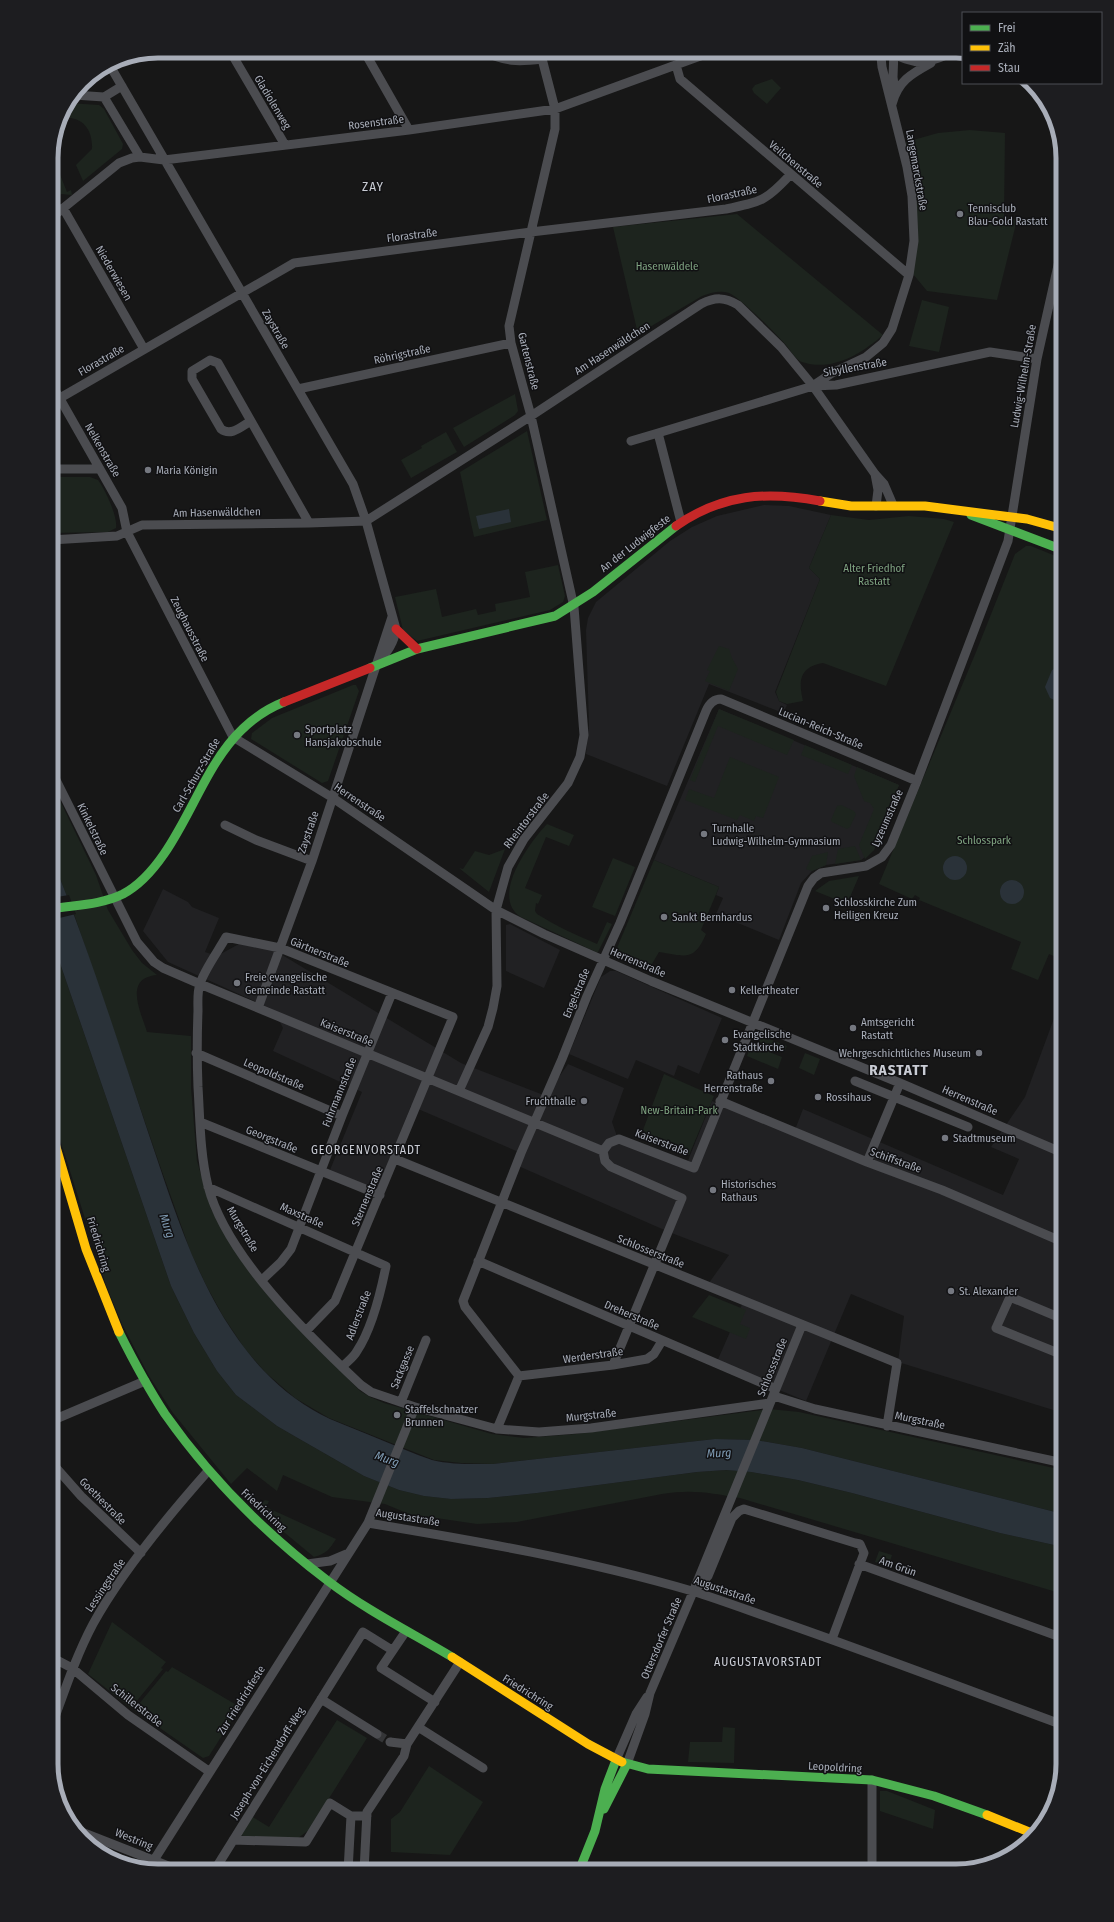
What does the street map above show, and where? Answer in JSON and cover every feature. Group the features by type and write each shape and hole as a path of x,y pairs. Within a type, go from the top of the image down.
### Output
{"street":[{"name":"Gladiolenweg","path":"234,58 285,145"},
{"path":"368,58 409,130"},
{"path":"500,58 516,62 530,58"},
{"name":"Gartenstraße","path":"542,58 555,109 555,129 509,326 511,343 531,416 574,606"},
{"name":"Rosenstraße","path":"58,212 119,163 132,158 140,157 164,160 409,130 555,109 696,58"},
{"name":"Langemarckstraße","path":"813,386 832,373 866,357 883,343 892,329 909,275 914,241 912,196 907,167 882,67 881,58"},
{"name":"Langemarckstraße","path":"895,58 893,77 895,93"},
{"path":"906,58 915,62 935,60 939,58"},
{"name":"Langemarckstraße","path":"892,105 895,93 901,83 913,73 935,60"},
{"name":"Veilchenstraße","path":"676,66 680,79 790,175 909,275"},
{"name":"Zaystraße","path":"112,69 353,484 366,521 396,629 394,640 390,649 378,663"},
{"path":"80,95 104,97 122,86"},
{"path":"104,97 140,157"},
{"name":"Florastraße","path":"60,398 288,265 299,261 726,209 765,199 790,175"},
{"name":"Niederwiesen","path":"63,208 144,349"},
{"name":"Ludwig-Wilhelm-Straße","path":"1011,515 1037,358 1056,274"},
{"name":"Am Hasenwäldchen","path":"58,540 117,536 142,525 366,521 531,416 701,304 719,298 732,301 738,305 781,347 813,386 875,474 884,484 893,505"},
{"name":"Röhrigstraße","path":"298,389 511,343"},
{"name":"Sibyllenstraße","path":"631,441 813,386 836,385 990,352 1037,358"},
{"path":"251,421 232,432 228,433 221,429 192,379 192,371 210,360 218,363 310,523"},
{"name":"Nelkenstraße","path":"58,395 122,508 127,532"},
{"path":"658,432 681,522"},
{"path":"58,469 100,468"},
{"name":"Am Hasenwäldchen","path":"875,474 878,490 876,506"},
{"name":"An der Ludwigfeste","path":"378,663 417,649 533,623 555,616 574,606 666,532 681,522 715,505 731,500 772,494 851,506 928,506 965,512 1011,515 1038,520 1056,526"},
{"name":"An der Ludwigfeste","path":"965,512 1056,547"},
{"name":"Lyzeumstraße","path":"694,1168 720,1101 811,881 821,873 866,866 882,858 891,845 917,781 1011,529 1011,515"},
{"name":"Zeughausstraße","path":"127,532 233,737"},
{"name":"Rheintorstraße","path":"459,1091 488,1027 493,1008 497,986 496,910 508,867 524,839 568,783 580,757 584,735 584,722 574,606"},
{"name":"Zaystraße","path":"258,1008 312,861 392,617"},
{"path":"396,629 417,649"},
{"name":"Carl-Schurz-Straße","path":"58,908 113,898 141,882 159,861 215,764 233,737 261,714 278,704 378,663"},
{"name":"Lucian-Reich-Straße","path":"715,700 721,699 917,781"},
{"name":"Engelstraße","path":"519,1376 465,1307 464,1297 501,1202 620,923 706,711 715,700"},
{"name":"Herrenstraße","path":"233,737 333,798 496,910 603,960 900,1083 1056,1150"},
{"name":"Kinkelstraße","path":"58,784 113,898"},
{"path":"225,825 256,840 312,861"},
{"name":"Kaiserstraße","path":"113,898 137,942 150,957 163,968 459,1091 534,1124 603,1151 609,1142 619,1139 694,1168"},
{"name":"Gärtnerstraße","path":"200,984 226,936 280,948 453,1018"},
{"name":"Murgstraße","path":"200,984 196,1054 200,1122 208,1187 213,1202 230,1235 262,1280 306,1331 361,1385 371,1392 415,1407 497,1429 539,1432 591,1428 774,1396 815,1409 887,1426 1056,1462"},
{"name":"Fuhrmannstraße","path":"262,1280 286,1257 300,1227 342,1116 392,993"},
{"name":"Sternenstraße","path":"306,1331 334,1301 380,1195 453,1018"},
{"name":"Leopoldstraße","path":"196,1054 342,1116"},
{"path":"855,1081 968,1127"},
{"path":"867,1162 900,1083"},
{"name":"Schiffstraße","path":"720,1101 867,1162 923,1182 1056,1239"},
{"name":"Georgstraße","path":"200,1122 380,1195"},
{"path":"603,1151 605,1161 611,1167 682,1198 613,1365"},
{"name":"Friedrichring","path":"58,1153 99,1286 116,1327 145,1380 174,1427 208,1471 248,1514 330,1582 406,1631 460,1662 591,1747 627,1764"},
{"name":"Schlosserstraße","path":"395,1159 897,1363 887,1426"},
{"name":"Maxstraße","path":"208,1187 386,1266"},
{"name":"Dreherstraße","path":"478,1261 664,1342 774,1396"},
{"name":"Adlerstraße","path":"342,1367 357,1352 366,1332 380,1295 386,1266"},
{"path":"1056,1316 1010,1297 996,1328 1056,1353"},
{"name":"Schlossstraße","path":"733,1491 774,1396 802,1325"},
{"name":"Sackgasse","path":"401,1402 426,1340"},
{"name":"Werderstraße","path":"519,1376 613,1365 651,1357 664,1342"},
{"path":"497,1429 519,1376"},
{"path":"58,1418 145,1380"},
{"name":"Zur Friedrichfeste","path":"154,1860 368,1523 415,1407"},
{"name":"Goethestraße","path":"58,1470 81,1496 141,1553"},
{"name":"Lessingstraße","path":"58,1708 72,1668 94,1624 141,1553 208,1471"},
{"name":"Ottersdorfer Straße","path":"600,1815 612,1795 627,1764 645,1714 650,1693 693,1592 733,1491"},
{"name":"Ottersdorfer Straße","path":"693,1592 708,1576 732,1518 739,1511 744,1509 860,1544 864,1553 859,1564"},
{"name":"Augustastraße","path":"368,1523 461,1538 608,1568 693,1592 832,1639 1056,1722"},
{"path":"307,1564 330,1561 349,1553"},
{"path":"832,1639 859,1564"},
{"name":"Am Grün","path":"859,1564 1056,1635"},
{"path":"406,1631 381,1668 435,1702"},
{"name":"Joseph-von-Eichendorff-Weg","path":"218,1864 363,1632 392,1650"},
{"name":"Schillerstraße","path":"58,1661 72,1668 128,1715 210,1772"},
{"path":"364,1864 367,1812 404,1756 407,1744 460,1662"},
{"name":"Ottersdorfer Straße","path":"582,1864 600,1815 605,1789 616,1760 636,1714 650,1693"},
{"path":"321,1699 377,1734"},
{"path":"418,1727 483,1768"},
{"path":"390,1742 407,1744"},
{"name":"Leopoldring","path":"627,1764 648,1768 872,1780 894,1784 926,1794 1029,1832"},
{"path":"872,1780 872,1864"},
{"path":"233,1840 306,1842 330,1803 351,1816 367,1816"},
{"path":"348,1864 351,1816"},
{"name":"Westring","path":"86,1833 164,1864"}],"shaded area":[{"path":"764,505 789,506 831,515 809,568 820,579 775,692 779,701 787,705 783,713 709,684 667,786 586,754 589,725 586,630 588,618 596,602 670,541 692,527 717,516"},
{"path":"719,709 899,785 874,850 861,860 826,865 812,871 801,883 779,940 716,914 723,898 716,895 719,887 654,860"},
{"path":"163,889 188,902 192,907 219,918 205,952 217,956 239,944 274,950 461,1063 546,1096 568,1064 624,1088 612,1122 619,1142 685,1168 712,1101 793,1135 803,1109 1003,1195 1019,1159 991,1147 1025,1097 1056,1013 1056,1411 898,1362 904,1316 851,1294 806,1401 716,1364 743,1302 706,1287 729,1255 669,1232 516,1165 521,1153 411,1106 377,1190 330,1170 362,1092 273,1051 283,1028 274,1010 168,962 143,931"},
{"path":"510,924 560,950 544,988 506,971 506,925"},
{"path":"610,971 616,971 722,1018 699,1074 678,1065 674,1076 636,1060 628,1079 569,1054 601,977"}],"green space":[{"path":"772,79 781,88 767,104 754,93 752,89 755,85"},
{"path":"74,103 99,105 104,109 123,144 122,149 83,181 76,165 92,149 92,142 88,129 84,124 74,119 67,118"},
{"name":"Tennisclub Blau-Gold Rastatt","path":"970,130 1005,133 1004,216 1017,220 997,300 927,291 913,274 917,224 913,174 906,142 938,133"},
{"path":"58,172 67,192 71,190 72,195 58,195"},
{"name":"Hasenwäldele","path":"737,214 883,335 856,355 835,363 824,365 802,362 795,357 786,345 750,309 735,296 722,292 702,296 638,334 613,227"},
{"path":"922,300 949,307 939,352 909,346"},
{"path":"515,394 518,411 515,415 464,447 453,428"},
{"path":"527,431 547,520 474,537 460,472"},
{"path":"446,432 457,452 411,478 401,460 422,448 421,446"},
{"path":"58,477 90,477 98,480 110,503 115,517 116,528 108,532 58,533"},
{"name":"Alter Friedhof Rastatt","path":"831,515 869,520 909,516 944,519 954,522 886,686 823,663 809,668 802,676 801,694 803,701 787,704 779,701 776,692 820,579 809,568"},
{"name":"Schlosspark","path":"1026,546 1031,546 1056,556 1056,957 1049,954 1038,980 1011,969 1021,942 919,900 920,898 915,895 912,899 879,884 976,652 1015,554"},
{"path":"558,565 565,596 563,602 550,610 417,641 403,630 395,597 436,589 442,617 476,609 478,615 496,611 495,604 530,597 525,572"},
{"path":"719,646 729,649 738,669 729,691 705,681 710,671 707,670"},
{"name":"Sportplatz Hansjakobschule","path":"356,685 359,691 328,781 322,783 251,739 252,733 272,718"},
{"path":"719,709 794,740 787,755 718,726 695,782 690,780"},
{"path":"805,745 852,765 848,774 801,755"},
{"path":"730,757 779,777 763,818 756,816 754,821 740,815 737,820 685,800 689,789 714,798"},
{"path":"857,767 899,785 874,850 865,859 859,845 874,809 870,803 864,801 854,776"},
{"path":"58,796 96,875 108,910 132,950 142,963 157,975 147,977 140,982 137,989 139,1006 147,1032 191,1036 191,1088 197,1161 211,1209 226,1236 323,1353 360,1391 384,1403 492,1434 524,1438 576,1434 769,1409 799,1412 1056,1468 1056,1512 802,1448 756,1440 715,1439 493,1464 434,1460 329,1418 295,1398 265,1372 245,1349 223,1316 191,1253 75,917 58,874"},
{"path":"841,805 854,811 856,814 850,827 847,829 832,822 831,820 837,806"},
{"path":"547,824 574,835 569,846 546,837 525,888 542,895 538,904 536,903 535,911 537,914 566,930 597,944 607,922 612,924 598,952 521,917 512,908 509,897 511,884 516,870 531,843"},
{"path":"855,846 861,860 835,864 838,849"},
{"path":"505,849 489,892 459,868 463,869 475,851 489,855"},
{"path":"828,852 826,865 812,871 806,869 812,856"},
{"path":"613,858 635,867 615,916 592,907"},
{"path":"654,860 719,887 701,930 706,934 702,943 697,949 688,955 676,955 659,952 649,969 614,955"},
{"path":"859,876 847,904 815,891 829,881"},
{"path":"58,957 171,1286 194,1333 217,1371 236,1395 277,1426 364,1476 399,1490 424,1496 451,1499 488,1498 537,1493 697,1472 726,1470 751,1472 798,1480 1000,1533 1056,1545 1056,1592 740,1498 710,1493 683,1492 662,1494 517,1522 477,1524 409,1514 385,1504 332,1497 283,1475 277,1491 247,1468 231,1484 173,1413 149,1376 122,1324 106,1285 58,1133"},
{"path":"757,1034 787,1046 784,1052 754,1040"},
{"path":"751,1045 782,1057 778,1069 747,1056"},
{"path":"805,1053 820,1059 814,1075 799,1068"},
{"name":"New-Britain-Park","path":"664,1074 714,1096 689,1155 649,1139 651,1135 647,1135 643,1130"},
{"path":"709,1295 746,1310 740,1324 750,1328 746,1339 692,1317"},
{"path":"265,1500 269,1501 266,1507 336,1539 332,1546 327,1551 314,1557 256,1509"},
{"path":"879,1551 892,1555 888,1567 875,1562"},
{"path":"112,1622 166,1662 161,1668 163,1669 131,1708 88,1674"},
{"path":"172,1667 240,1707 209,1756 203,1758 134,1710 166,1671 168,1672"},
{"path":"337,1720 367,1738 309,1830 298,1838 246,1838 240,1834 251,1816 269,1827"},
{"path":"723,1727 735,1728 734,1763 688,1762 690,1742 722,1742"},
{"path":"429,1766 483,1802 450,1855 391,1852 391,1819 400,1812"},
{"path":"880,1791 887,1791 935,1810 933,1829 880,1811"}],"water":[{"path":"509,509 511,522 479,529 476,516"},
{"path":"1056,668 1056,701 1050,698 1045,687 1052,670"},
{"path":"955,856 964,859 967,868 964,877 955,880 946,877 943,868 946,859"},
{"name":"Murg","path":"58,874 89,956 179,1223 192,1255 223,1316 242,1345 271,1378 286,1392 303,1404 330,1419 440,1462 493,1464 715,1439 756,1440 802,1448 1056,1512 1056,1545 1000,1533 852,1493 798,1480 751,1472 726,1470 697,1472 488,1498 451,1499 424,1496 399,1490 364,1476 277,1426 236,1395 217,1371 194,1333 171,1286 58,957"},
{"path":"1012,880 1021,883 1024,892 1021,901 1012,904 1003,901 1000,892 1003,883"}],"pier":[{"path":"69,895 76,914 58,918 58,897"}],"tunnel":[{"path":"377,1734 390,1742"}],"traffic: fast":[{"path":"971,515 1056,547"},
{"path":"370,668 417,649 555,616 593,592 676,526"},
{"path":"58,908 115,898 141,882 164,854 226,747 242,729 261,714 284,702"},
{"path":"119,1332 135,1363 165,1414 182,1438 240,1504 305,1563 343,1592 452,1657"},
{"path":"582,1864 595,1831 605,1789 616,1760"},
{"path":"622,1762 648,1769 872,1780 934,1796 987,1815"},
{"path":"604,1809 627,1764"}],"traffic: slow":[{"path":"820,501 851,506 925,506 1027,519 1056,527"},
{"path":"58,1154 86,1249 119,1332"},
{"path":"452,1657 588,1744 622,1762"},
{"path":"987,1815 1029,1832"}],"traffic: jam":[{"path":"676,526 693,515 710,507 728,501 745,498 781,496 820,501"},
{"path":"396,629 417,649"},
{"path":"284,702 370,668"}],"place":[{"name":"Tennisclub Blau-Gold Rastatt","path":"960,214"},
{"name":"Maria Königin","path":"148,470"},
{"name":"Sportplatz Hansjakobschule","path":"297,735"},
{"name":"Turnhalle Ludwig-Wilhelm-Gymnasium","path":"704,834"},
{"name":"Schlosskirche Zum Heiligen Kreuz","path":"826,908"},
{"name":"Sankt Bernhardus","path":"664,917"},
{"name":"Freie evangelische Gemeinde Rastatt","path":"237,983"},
{"name":"Kellertheater","path":"732,990"},
{"name":"Amtsgericht Rastatt","path":"853,1028"},
{"name":"Evangelische Stadtkirche","path":"725,1040"},
{"name":"Wehrgeschichtliches Museum","path":"979,1053"},
{"name":"Rathaus Herrenstraße","path":"771,1081"},
{"name":"Rossihaus","path":"818,1097"},
{"name":"Fruchthalle","path":"584,1101"},
{"name":"Stadtmuseum","path":"945,1138"},
{"name":"Historisches Rathaus","path":"713,1190"},
{"name":"St. Alexander","path":"951,1291"},
{"name":"Staffelschnatzer Brunnen","path":"397,1415"}],"district":[{"name":"ZAY","path":"373,186"},
{"name":"RASTATT","path":"899,1070"},
{"name":"GEORGENVORSTADT","path":"366,1150"},
{"name":"AUGUSTAVORSTADT","path":"768,1662"}]}
